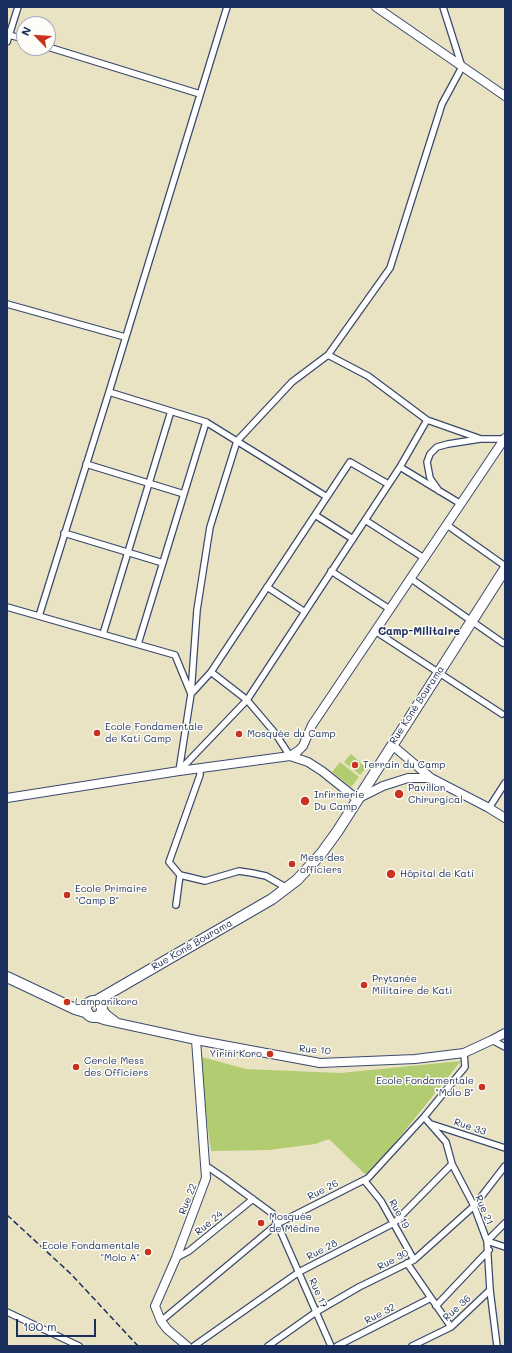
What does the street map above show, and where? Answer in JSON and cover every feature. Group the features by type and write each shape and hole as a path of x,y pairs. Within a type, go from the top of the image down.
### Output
{"highway":[{"name":"Rue Koné Bourama","path":"59,1001 98,1005 114,991 298,880 321,854 337,832 505,567"},
{"name":"Rue Koné Bourama","path":"7,977 90,1015"},
{"path":"90,1015 87,1007 98,1005"}],"street":[{"path":"7,42 18,7"},
{"path":"39,616 227,7"},
{"path":"376,7 505,96"},
{"path":"179,771 191,694 197,610 210,527 237,441 292,382 328,355 390,268 442,104 462,67 443,7"},
{"path":"9,35 16,37"},
{"path":"56,49 200,94"},
{"path":"7,304 125,337"},
{"path":"328,355 368,376 427,420 481,439"},
{"path":"109,392 206,422 327,497"},
{"path":"103,634 171,411"},
{"path":"179,771 247,700 400,467 427,420"},
{"path":"138,644 206,422"},
{"path":"439,491 430,478 427,462 430,454 437,447 481,439 504,438"},
{"path":"7,798 179,771 290,756 298,751 306,739 312,725 504,438"},
{"path":"191,694 211,672 350,462 388,484"},
{"path":"86,464 184,494"},
{"path":"400,467 461,504"},
{"path":"315,515 353,539"},
{"path":"365,520 424,558"},
{"path":"447,525 505,567"},
{"path":"64,533 163,563"},
{"path":"331,571 388,608"},
{"path":"410,578 503,643"},
{"path":"267,587 305,612"},
{"path":"7,607 175,654 191,694"},
{"path":"375,631 502,714"},
{"path":"211,672 247,700 275,733 290,756 308,762 322,771 357,799 383,786 408,778 431,778"},
{"path":"306,739 308,762"},
{"path":"392,745 431,778 505,818"},
{"path":"200,768 200,775 169,862 180,875 205,881 239,871 266,876 287,888"},
{"path":"418,768 418,777"},
{"path":"489,808 505,783"},
{"path":"176,905 180,875"},
{"name":"Rue 10","path":"98,1005 112,1020 122,1024"},
{"name":"Rue 10","path":"90,1015 104,1020 196,1040 320,1063 415,1059 464,1053 505,1033"},
{"name":"Rue 22","path":"187,1346 167,1329 161,1321 155,1306 176,1258 206,1178 196,1040"},
{"path":"492,1040 505,1047"},
{"name":"Rue 26","path":"161,1321 277,1224 368,1178 424,1117 465,1067 464,1053"},
{"name":"Rue 21","path":"424,1117 446,1142 452,1164 474,1206 487,1242 489,1250 490,1290 497,1346"},
{"name":"Rue 33","path":"430,1124 505,1148"},
{"name":"Rue 28","path":"194,1346 299,1272 394,1223 452,1164"},
{"name":"Rue 17","path":"205,1165 272,1214 331,1346"},
{"name":"Rue 30","path":"268,1346 316,1312 359,1287 414,1260 474,1206 505,1166"},
{"name":"Rue 19","path":"364,1180 381,1201 414,1260"},
{"name":"Rue 24","path":"176,1258 189,1251 253,1199"},
{"path":"505,1223 487,1242 505,1247"},
{"path":"436,1306 489,1250"},
{"path":"407,1263 451,1327"},
{"name":"Rue 36","path":"412,1346 451,1327 490,1290"},
{"name":"Rue 32","path":"337,1346 431,1298"},
{"path":"7,1312 79,1346"}],"green space":[{"name":"Terrain du Camp","path":"351,754 366,768 360,775 344,762"},
{"path":"340,762 359,777 351,787 332,772"},
{"path":"198,1056 246,1069 340,1073 461,1061 390,1149 366,1175 329,1139 315,1144 269,1150 211,1151"}],"railway":[{"path":"7,1215 71,1274 138,1346"}],"place":[{"name":"Ecole Fondamentale de Kati Camp","path":"97,733"},
{"name":"Mosquée du Camp","path":"239,734"},
{"name":"Terrain du Camp","path":"355,765"},
{"name":"Pavillon Chirurgical","path":"399,794"},
{"name":"Infirmerie Du Camp","path":"305,801"},
{"name":"Mess des officiers","path":"292,864"},
{"name":"Hôpital de Kati","path":"391,874"},
{"name":"Ecole Primaire \"Camp B\"","path":"67,895"},
{"name":"Prytanée Militaire de Kati","path":"364,985"},
{"name":"Lampanikoro","path":"67,1002"},
{"name":"Yirini Koro","path":"270,1054"},
{"name":"Cercle Mess des Officiers","path":"76,1067"},
{"name":"Ecole Fondamentale \"Molo B\"","path":"482,1087"},
{"name":"Mosquée de Médine","path":"261,1223"},
{"name":"Ecole Fondamentale \"Molo A\"","path":"148,1252"}],"district":[{"name":"Camp-Militaire","path":"419,632"}]}
